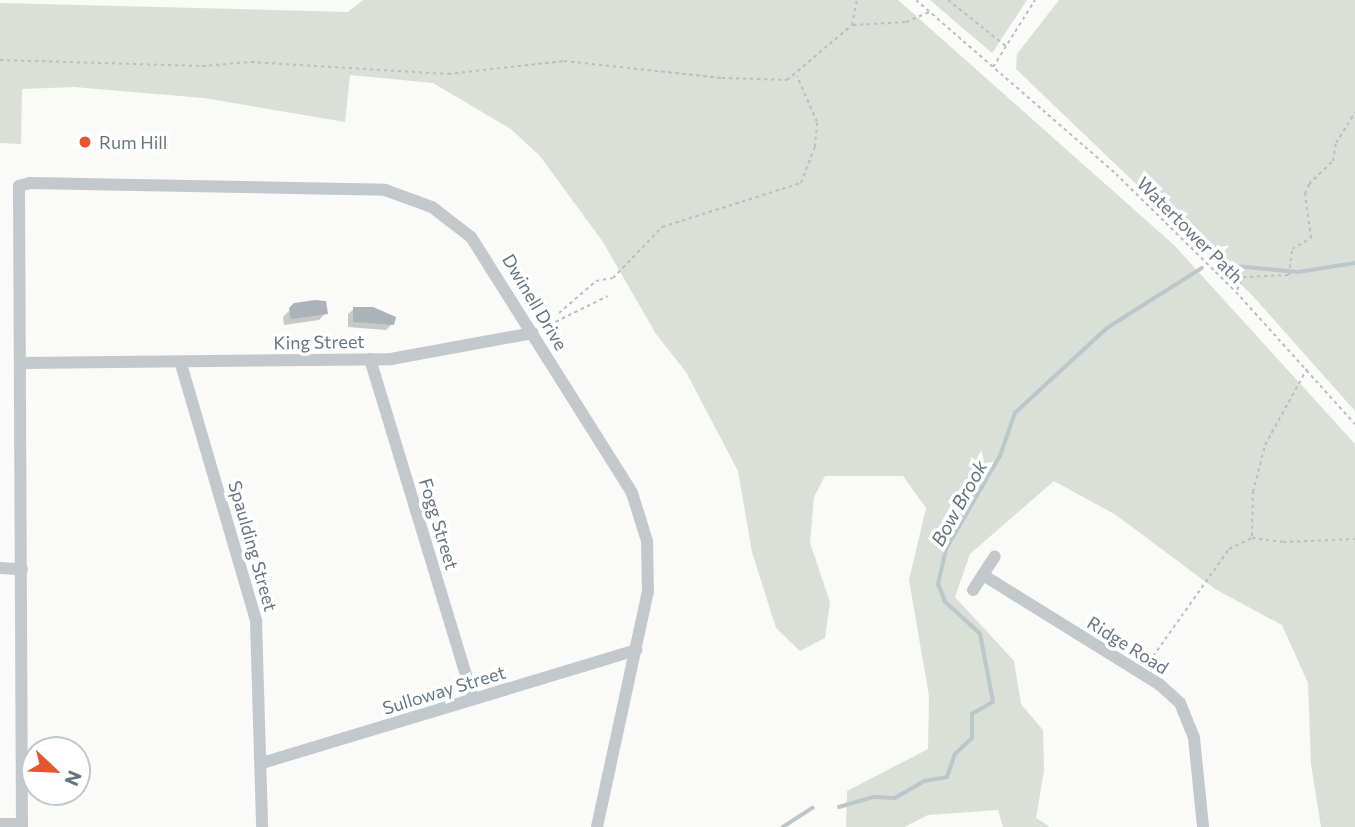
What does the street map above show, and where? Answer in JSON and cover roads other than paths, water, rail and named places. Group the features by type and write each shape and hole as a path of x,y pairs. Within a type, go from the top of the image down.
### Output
{"street":[{"name":"Dwinell Drive","path":"21,363 19,186 385,190 409,196 453,220 471,237 533,332 632,493 642,516 649,566 636,650 597,827"},
{"name":"King Street","path":"21,363 181,364 417,357 533,332"},
{"name":"Fogg Street","path":"370,359 473,699"},
{"path":"0,824 22,826 21,363"},
{"name":"Spaulding Street","path":"181,364 252,596 259,646 262,827"},
{"path":"973,590 995,555"},
{"path":"0,568 22,569"},
{"name":"Ridge Road","path":"983,575 1172,695 1189,719 1203,827"},
{"name":"Sulloway Street","path":"262,763 636,650"}],"waterway":[{"name":"Bow Brook","path":"1224,265 1298,272 1355,263"},
{"name":"Bow Brook","path":"839,807 874,797 895,798 925,781 947,777 955,754 972,738 972,714 993,702 980,634 945,602 938,584 946,549 1000,456 1015,413 1107,328 1202,268"},
{"name":"Bow Brook","path":"783,827 812,808"}],"place":[{"name":"Rum Hill","path":"85,142"}]}
